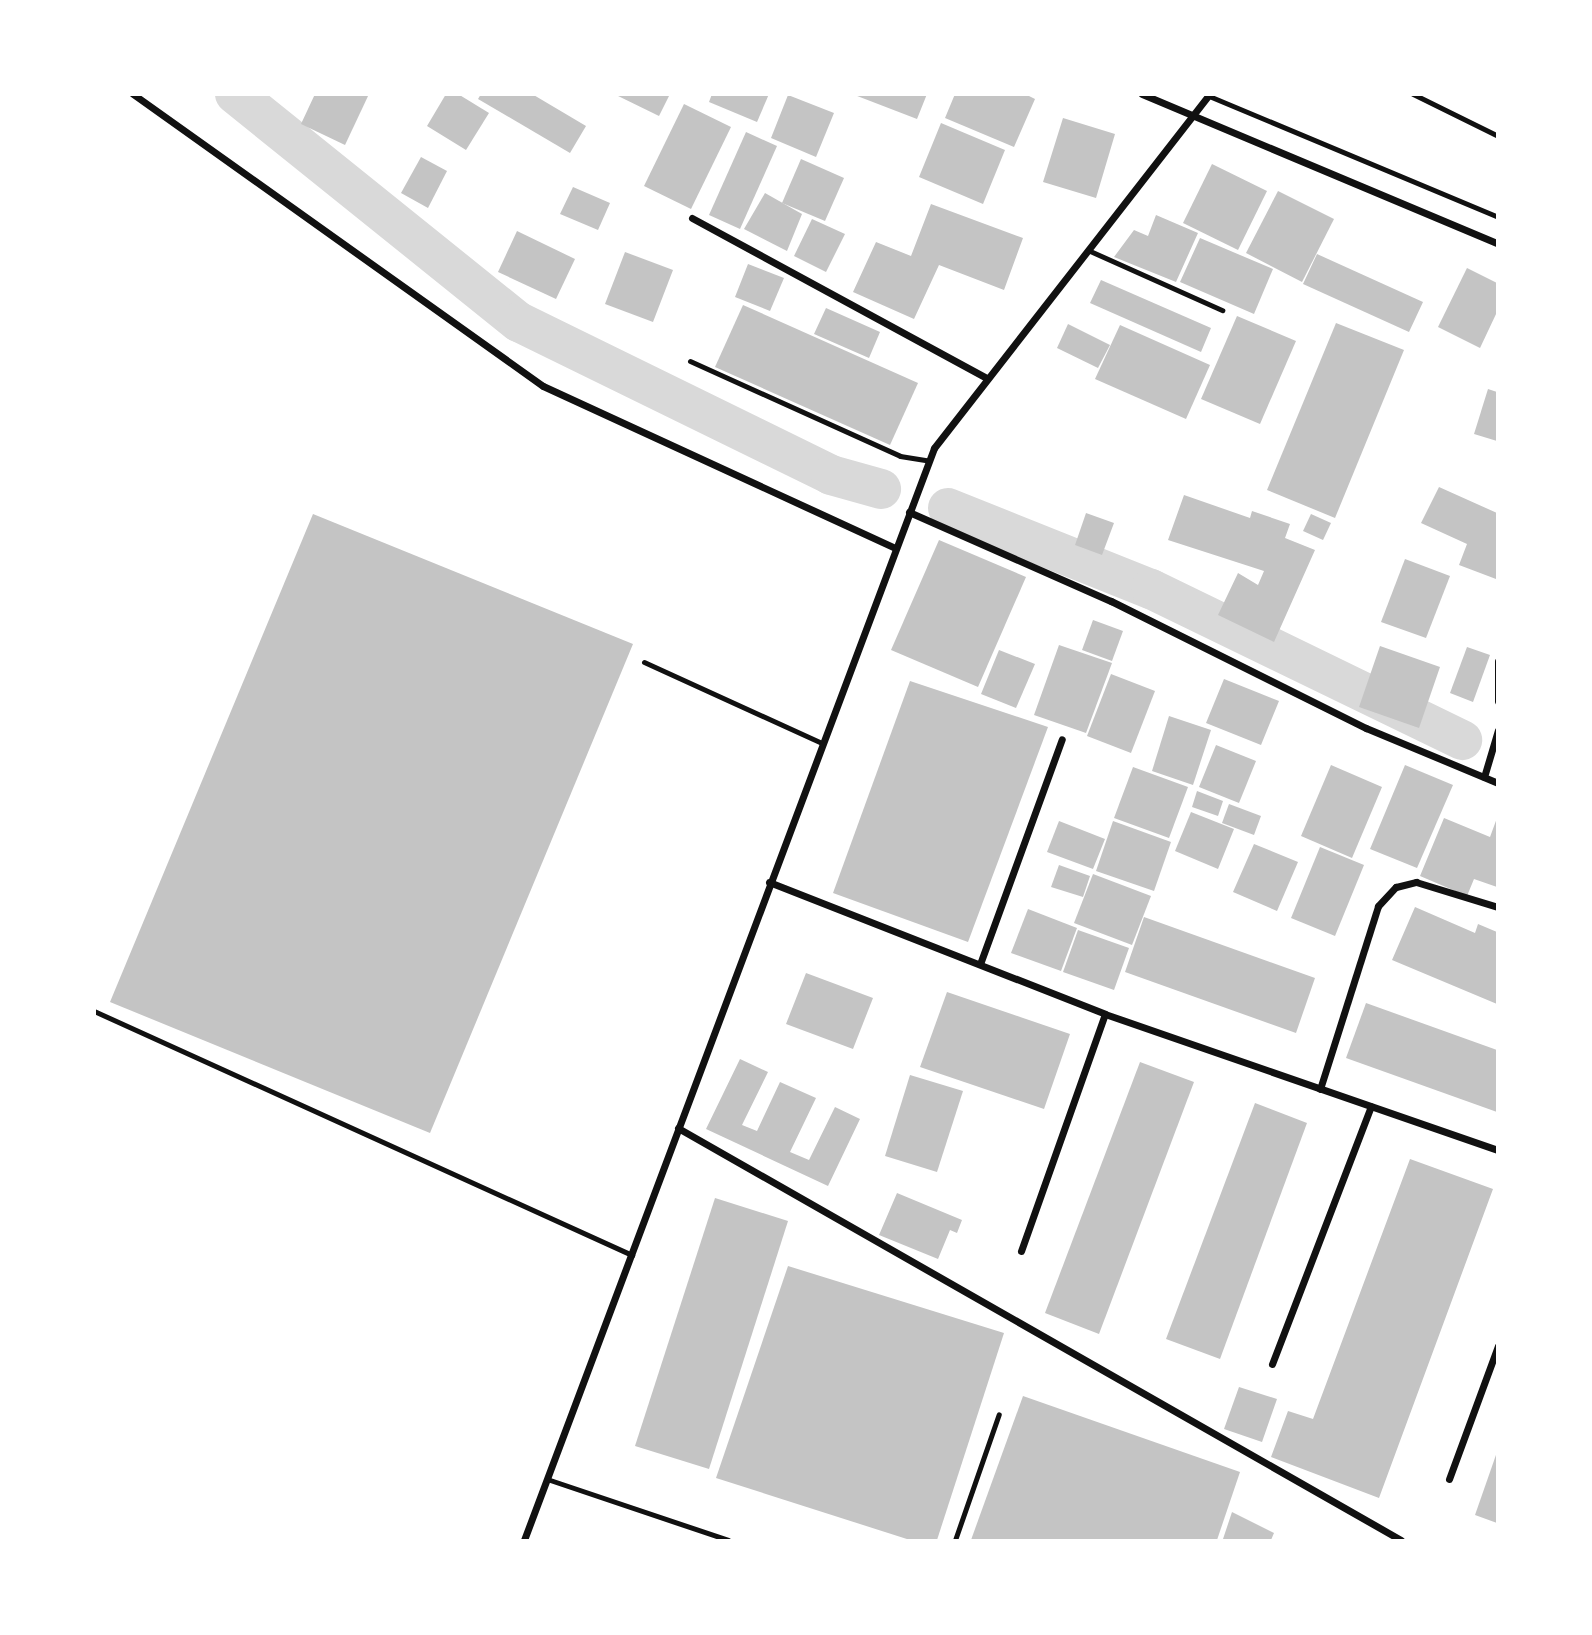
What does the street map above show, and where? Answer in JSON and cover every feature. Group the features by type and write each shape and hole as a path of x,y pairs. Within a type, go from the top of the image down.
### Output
{"street":[{"path":"133,94 543,386 896,548"},
{"path":"1142,94 1497,244"},
{"path":"524,1541 769,882 930,461 987,378 1196,116 1209,95"},
{"path":"692,218 987,378"},
{"path":"909,512 1111,601 1366,728 1497,783"},
{"path":"1497,661 1497,701"},
{"path":"1484,777 1497,730"},
{"path":"980,964 1062,739"},
{"path":"769,882 1105,1014 1497,1150"},
{"path":"1320,1089 1378,906 1396,887 1416,882 1497,907"},
{"path":"1021,1251 1105,1014"},
{"path":"1272,1364 1371,1106"},
{"path":"678,1128 1401,1541"},
{"path":"1449,1479 1497,1346"}],"lane":[{"path":"1413,94 1497,136"},
{"path":"1209,95 1497,217"},
{"path":"1090,251 1222,310"},
{"path":"690,361 900,456 930,461"},
{"path":"644,662 822,743"},
{"path":"94,1011 632,1255"},
{"path":"955,1541 999,1414"},
{"path":"547,1479 728,1541"}],"building":[{"path":"315,94 369,94 345,145 301,124"},
{"path":"446,94 458,94 489,113 466,150 427,126"},
{"path":"481,94 532,94 586,126 570,153 478,99"},
{"path":"614,94 670,94 659,116"},
{"path":"712,94 769,94 757,122 709,102"},
{"path":"852,94 927,94 917,119"},
{"path":"955,94 1025,94 1035,99 1014,147 945,118"},
{"path":"788,95 834,113 816,157 771,138"},
{"path":"684,104 731,127 691,209 644,186"},
{"path":"1063,118 1115,134 1096,198 1043,182"},
{"path":"941,123 1005,150 983,204 919,177"},
{"path":"746,132 777,146 740,229 709,215"},
{"path":"421,157 447,171 428,208 401,193"},
{"path":"801,159 844,178 825,221 782,203"},
{"path":"1212,164 1267,191 1238,250 1183,223"},
{"path":"573,187 610,203 598,230 560,214"},
{"path":"1278,191 1334,219 1302,282 1246,253"},
{"path":"765,193 802,214 787,251 744,229"},
{"path":"931,204 1023,238 1004,290 939,265 914,319 853,292 876,242 911,256"},
{"path":"1156,215 1198,233 1176,282 1114,257 1134,230 1148,236"},
{"path":"812,219 845,234 826,272 794,256"},
{"path":"517,231 575,259 556,299 498,272"},
{"path":"1200,238 1273,269 1254,314 1180,282"},
{"path":"625,252 673,270 653,322 605,304"},
{"path":"1317,254 1423,302 1409,332 1303,284"},
{"path":"748,264 784,278 770,311 735,297"},
{"path":"1467,268 1497,283 1497,312 1480,348 1438,327"},
{"path":"1101,280 1211,328 1201,352 1090,303"},
{"path":"743,305 918,383 890,445 715,367"},
{"path":"826,308 880,332 869,358 814,334"},
{"path":"1237,316 1296,341 1260,424 1201,399"},
{"path":"1336,323 1404,350 1335,518 1267,490"},
{"path":"1068,324 1110,345 1098,368 1057,348"},
{"path":"1120,325 1210,365 1186,419 1095,379"},
{"path":"1488,389 1497,392 1497,441 1474,434"},
{"path":"1439,487 1497,513 1496,579 1459,565 1467,544 1421,523"},
{"path":"1184,495 1250,518 1252,511 1290,524 1285,538 1315,550 1274,642 1218,615 1238,573 1258,585 1264,571 1168,540"},
{"path":"1086,513 1114,523 1102,555 1075,545"},
{"path":"313,514 633,644 430,1133 110,1002"},
{"path":"1311,514 1331,523 1323,540 1303,531"},
{"path":"939,540 1026,577 978,687 891,650"},
{"path":"1405,559 1450,576 1426,638 1381,622"},
{"path":"1093,620 1123,631 1112,661 1082,650"},
{"path":"1059,645 1112,663 1086,733 1034,715"},
{"path":"1380,646 1440,667 1419,728 1359,707"},
{"path":"1467,647 1490,655 1473,702 1450,693"},
{"path":"999,650 1035,664 1016,708 981,694"},
{"path":"1111,674 1155,691 1131,753 1087,736"},
{"path":"1224,679 1279,701 1261,745 1206,723"},
{"path":"910,681 1048,727 968,942 833,893"},
{"path":"1169,716 1211,730 1193,785 1152,771"},
{"path":"1216,745 1256,761 1239,803 1199,787"},
{"path":"1331,765 1382,787 1352,858 1301,836"},
{"path":"1405,765 1453,785 1417,868 1370,849"},
{"path":"1133,767 1188,787 1169,838 1114,818"},
{"path":"1197,791 1223,801 1218,816 1192,807"},
{"path":"1229,804 1261,816 1254,835 1222,823"},
{"path":"1191,812 1234,829 1218,869 1175,851"},
{"path":"1444,818 1490,837 1497,818 1497,887 1474,879 1467,896 1420,876"},
{"path":"1059,821 1105,839 1093,869 1047,852"},
{"path":"1113,821 1171,842 1154,891 1096,871"},
{"path":"1254,844 1298,862 1277,911 1233,892"},
{"path":"1320,847 1364,865 1335,936 1291,918"},
{"path":"1059,865 1090,876 1083,897 1051,887"},
{"path":"1093,874 1151,896 1132,945 1074,923"},
{"path":"1415,907 1475,933 1478,924 1497,932 1497,1004 1392,960"},
{"path":"1028,909 1077,928 1061,971 1011,953"},
{"path":"1144,917 1315,978 1296,1033 1125,972"},
{"path":"1078,930 1129,948 1114,990 1063,972"},
{"path":"806,973 873,998 853,1049 786,1024"},
{"path":"947,992 1070,1034 1044,1109 920,1067"},
{"path":"1366,1003 1497,1050 1497,1112 1346,1058"},
{"path":"740,1059 768,1072 742,1125 757,1131 780,1082 816,1098 790,1152 809,1160 835,1107 860,1119 828,1186 706,1129"},
{"path":"1140,1062 1194,1082 1099,1334 1045,1313"},
{"path":"910,1075 963,1091 937,1172 885,1156"},
{"path":"1255,1103 1307,1123 1220,1359 1166,1339"},
{"path":"1410,1159 1493,1189 1379,1498 1271,1457 1288,1411 1313,1419"},
{"path":"897,1193 962,1220 957,1233 950,1230 938,1259 879,1235"},
{"path":"715,1198 788,1221 709,1469 635,1446"},
{"path":"788,1266 1004,1333 937,1540 910,1540 716,1478"},
{"path":"1239,1387 1277,1399 1262,1442 1224,1429"},
{"path":"1023,1396 1240,1472 1217,1540 971,1540"},
{"path":"1497,1452 1497,1523 1475,1515"},
{"path":"1232,1512 1274,1533 1271,1540 1223,1539"}],"waterway":[{"path":"235,94 519,322 831,475 881,489"},
{"path":"948,508 1151,589 1462,740"}]}
